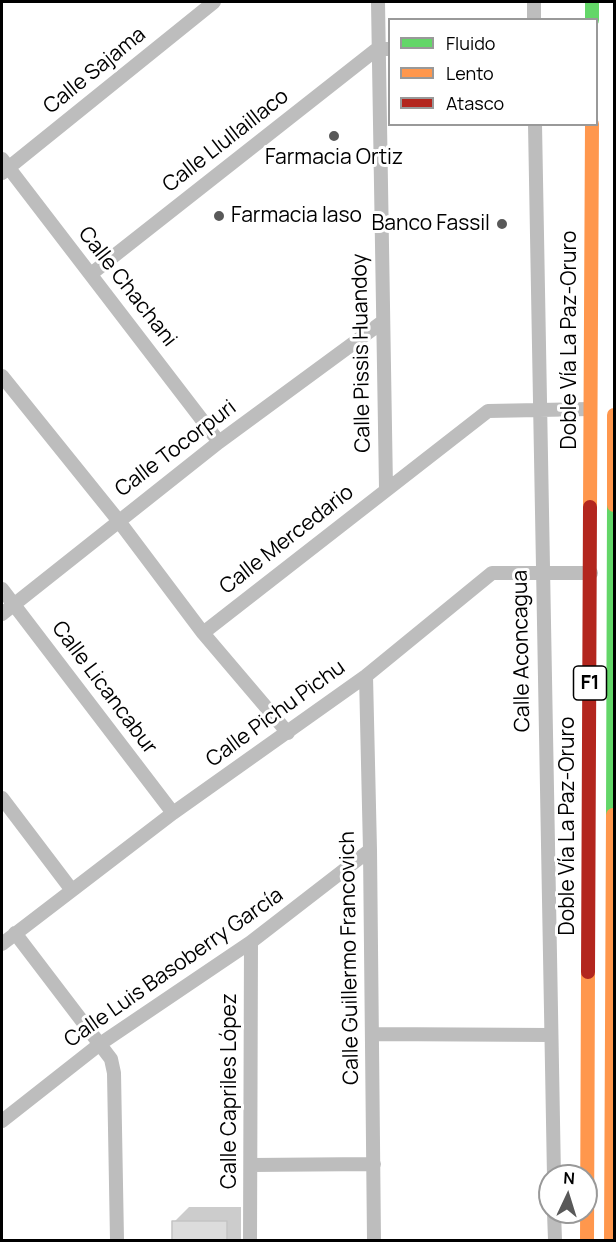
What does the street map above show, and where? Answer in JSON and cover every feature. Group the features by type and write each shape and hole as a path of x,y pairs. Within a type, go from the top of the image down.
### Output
{"highway":[{"path":"592,2 592,18"},
{"name":"Doble Vía La Paz-Oruro","path":"587,1240 592,126"},
{"name":"Doble Vía La Paz-Oruro","path":"610,1240 613,1163 615,415"}],"street":[{"name":"Calle Sajama","path":"4,167 214,2"},
{"name":"Calle Pissis Huandoy","path":"378,2 383,49 381,323 386,488"},
{"path":"534,2 534,18"},
{"name":"Calle Llullaillaco","path":"92,274 383,49"},
{"name":"Calle Aconcagua","path":"535,126 554,1164"},
{"name":"Calle Chachani","path":"4,167 92,274 219,442"},
{"name":"Calle Tocorpuri","path":"2,614 219,442 381,323"},
{"path":"2,376 118,520 203,633 288,733"},
{"name":"Calle Mercedario","path":"203,633 386,488 488,411 539,408 590,409"},
{"name":"Calle Pichu Pichu","path":"2,944 173,813 366,676 492,573 591,573"},
{"name":"Calle Licancabur","path":"2,589 173,813"},
{"name":"Calle Guillermo Francovich","path":"366,676 374,1240"},
{"path":"2,798 71,889"},
{"name":"Calle Luis Basoberry García","path":"2,1121 100,1044 251,942 370,850"},
{"path":"15,933 111,1059 114,1073 117,1240"},
{"name":"Calle Capriles López","path":"250,1240 251,942"},
{"path":"372,1035 551,1035"},
{"path":"250,1165 374,1164"},
{"path":"554,1224 555,1240"}],"building":[{"path":"172,1221 227,1221 227,1240 172,1240"}],"traffic: fast":[{"path":"592,2 592,18"},
{"path":"613,815 614,505"}],"traffic: slow":[{"path":"590,507 592,126"},
{"path":"614,415 614,505"},
{"path":"611,1240 613,815"},
{"path":"587,1240 588,972"}],"traffic: jam":[{"path":"588,972 590,507"}],"place":[{"name":"Farmacia Ortiz","path":"334,136"},
{"name":"Farmacia Iaso","path":"219,216"},
{"name":"Banco Fassil","path":"502,224"}]}
